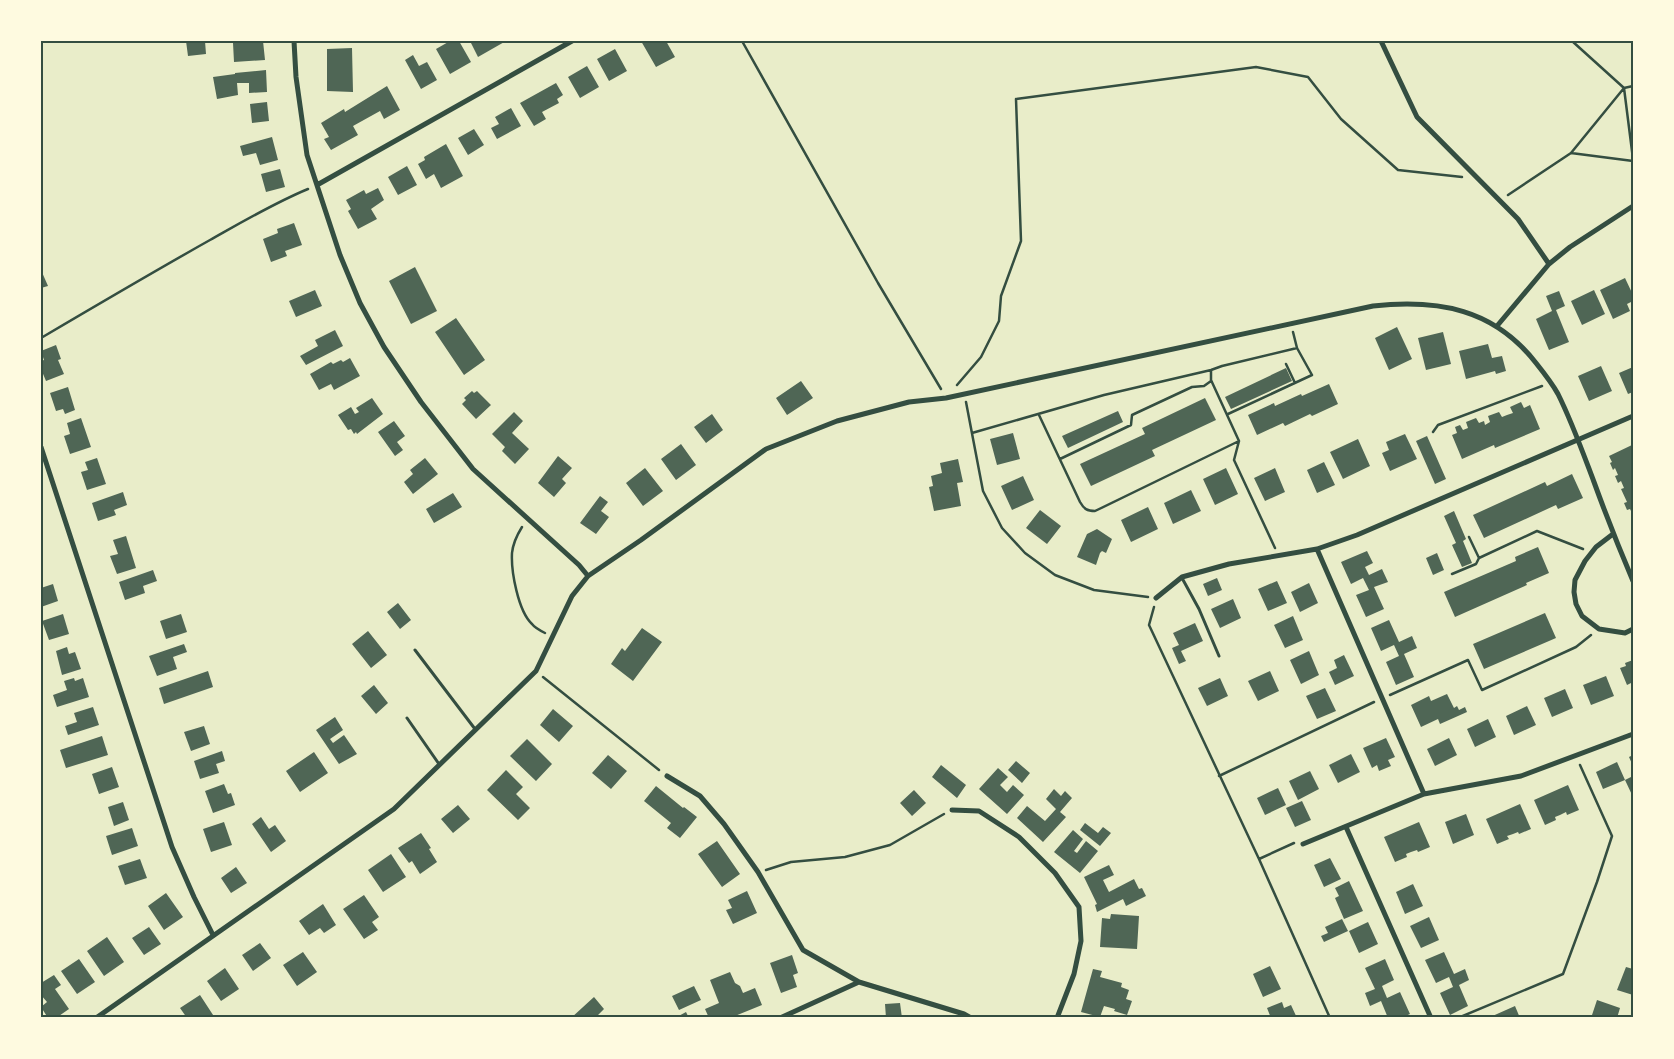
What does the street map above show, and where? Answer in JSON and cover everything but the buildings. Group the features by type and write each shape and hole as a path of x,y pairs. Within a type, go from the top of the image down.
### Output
{"street":[{"path":"294,41 296,77 307,155 340,256 360,303 384,347 421,402 473,469 579,565 588,576"},
{"path":"317,185 572,41"},
{"path":"1381,41 1417,117 1518,219 1549,264"},
{"path":"1497,326 1549,264 1570,247 1633,206"},
{"path":"96,1018 394,809 536,671 572,596 588,576 766,449 837,421 909,402 946,398 1373,306 1426,304 1456,309 1497,326 1526,350 1550,381 1558,394 1578,439 1613,534 1633,581"},
{"path":"1156,598 1182,577 1229,564 1317,549 1356,535 1633,416"},
{"path":"41,447 43,458 172,847 213,935"},
{"path":"1613,534 1591,553 1575,580 1576,604 1582,616 1598,630 1625,632 1633,629"},
{"path":"1317,549 1424,794"},
{"path":"1303,844 1424,794 1521,776 1633,734"},
{"path":"666,776 700,796 724,824 758,872 803,950 859,982 964,1014 971,1018"},
{"path":"952,810 979,811 1019,837 1055,873 1079,907 1081,941 1074,974 1057,1018"},
{"path":"1346,827 1431,1018"},
{"path":"780,1018 859,982"}],"lane":[{"path":"1182,577 1199,609 1219,656"},
{"path":"415,650 476,730"},
{"path":"407,718 440,765"}],"path":[{"path":"742,41 878,283 945,396"},
{"path":"1571,153 1633,160 1624,88 1572,41"},
{"path":"957,386 981,357 999,321 1001,296 1021,241 1016,99 1256,67 1308,78 1341,119 1398,170 1478,178"},
{"path":"1500,200 1571,153 1624,88 1633,86"},
{"path":"41,338 260,211 317,185"},
{"path":"1227,414 1312,375 1297,348 1291,323"},
{"path":"972,433 1104,395 1297,348"},
{"path":"1286,364 1295,383"},
{"path":"1211,370 1211,380 1239,441 1234,460 1279,556"},
{"path":"1060,459 1131,425 1132,415 1192,387 1204,386 1211,380"},
{"path":"1433,432 1438,425 1541,386"},
{"path":"964,394 983,491 1002,528 1025,553 1055,575 1094,590 1156,598 1149,625 1259,859 1330,1018"},
{"path":"1038,415 1084,508 1088,511 1095,511 1239,441"},
{"path":"527,519 517,536 512,553 514,580 521,605 531,624 552,638"},
{"path":"1478,558 1537,531 1591,553"},
{"path":"1452,574 1476,564 1478,558 1469,537"},
{"path":"1219,776 1382,698 1468,660 1482,690 1576,647 1598,630"},
{"path":"536,671 666,776"},
{"path":"1458,1018 1563,974 1612,836 1576,756"},
{"path":"758,872 790,862 845,857 890,846 952,810"},
{"path":"1259,859 1299,841 1303,844"}]}
